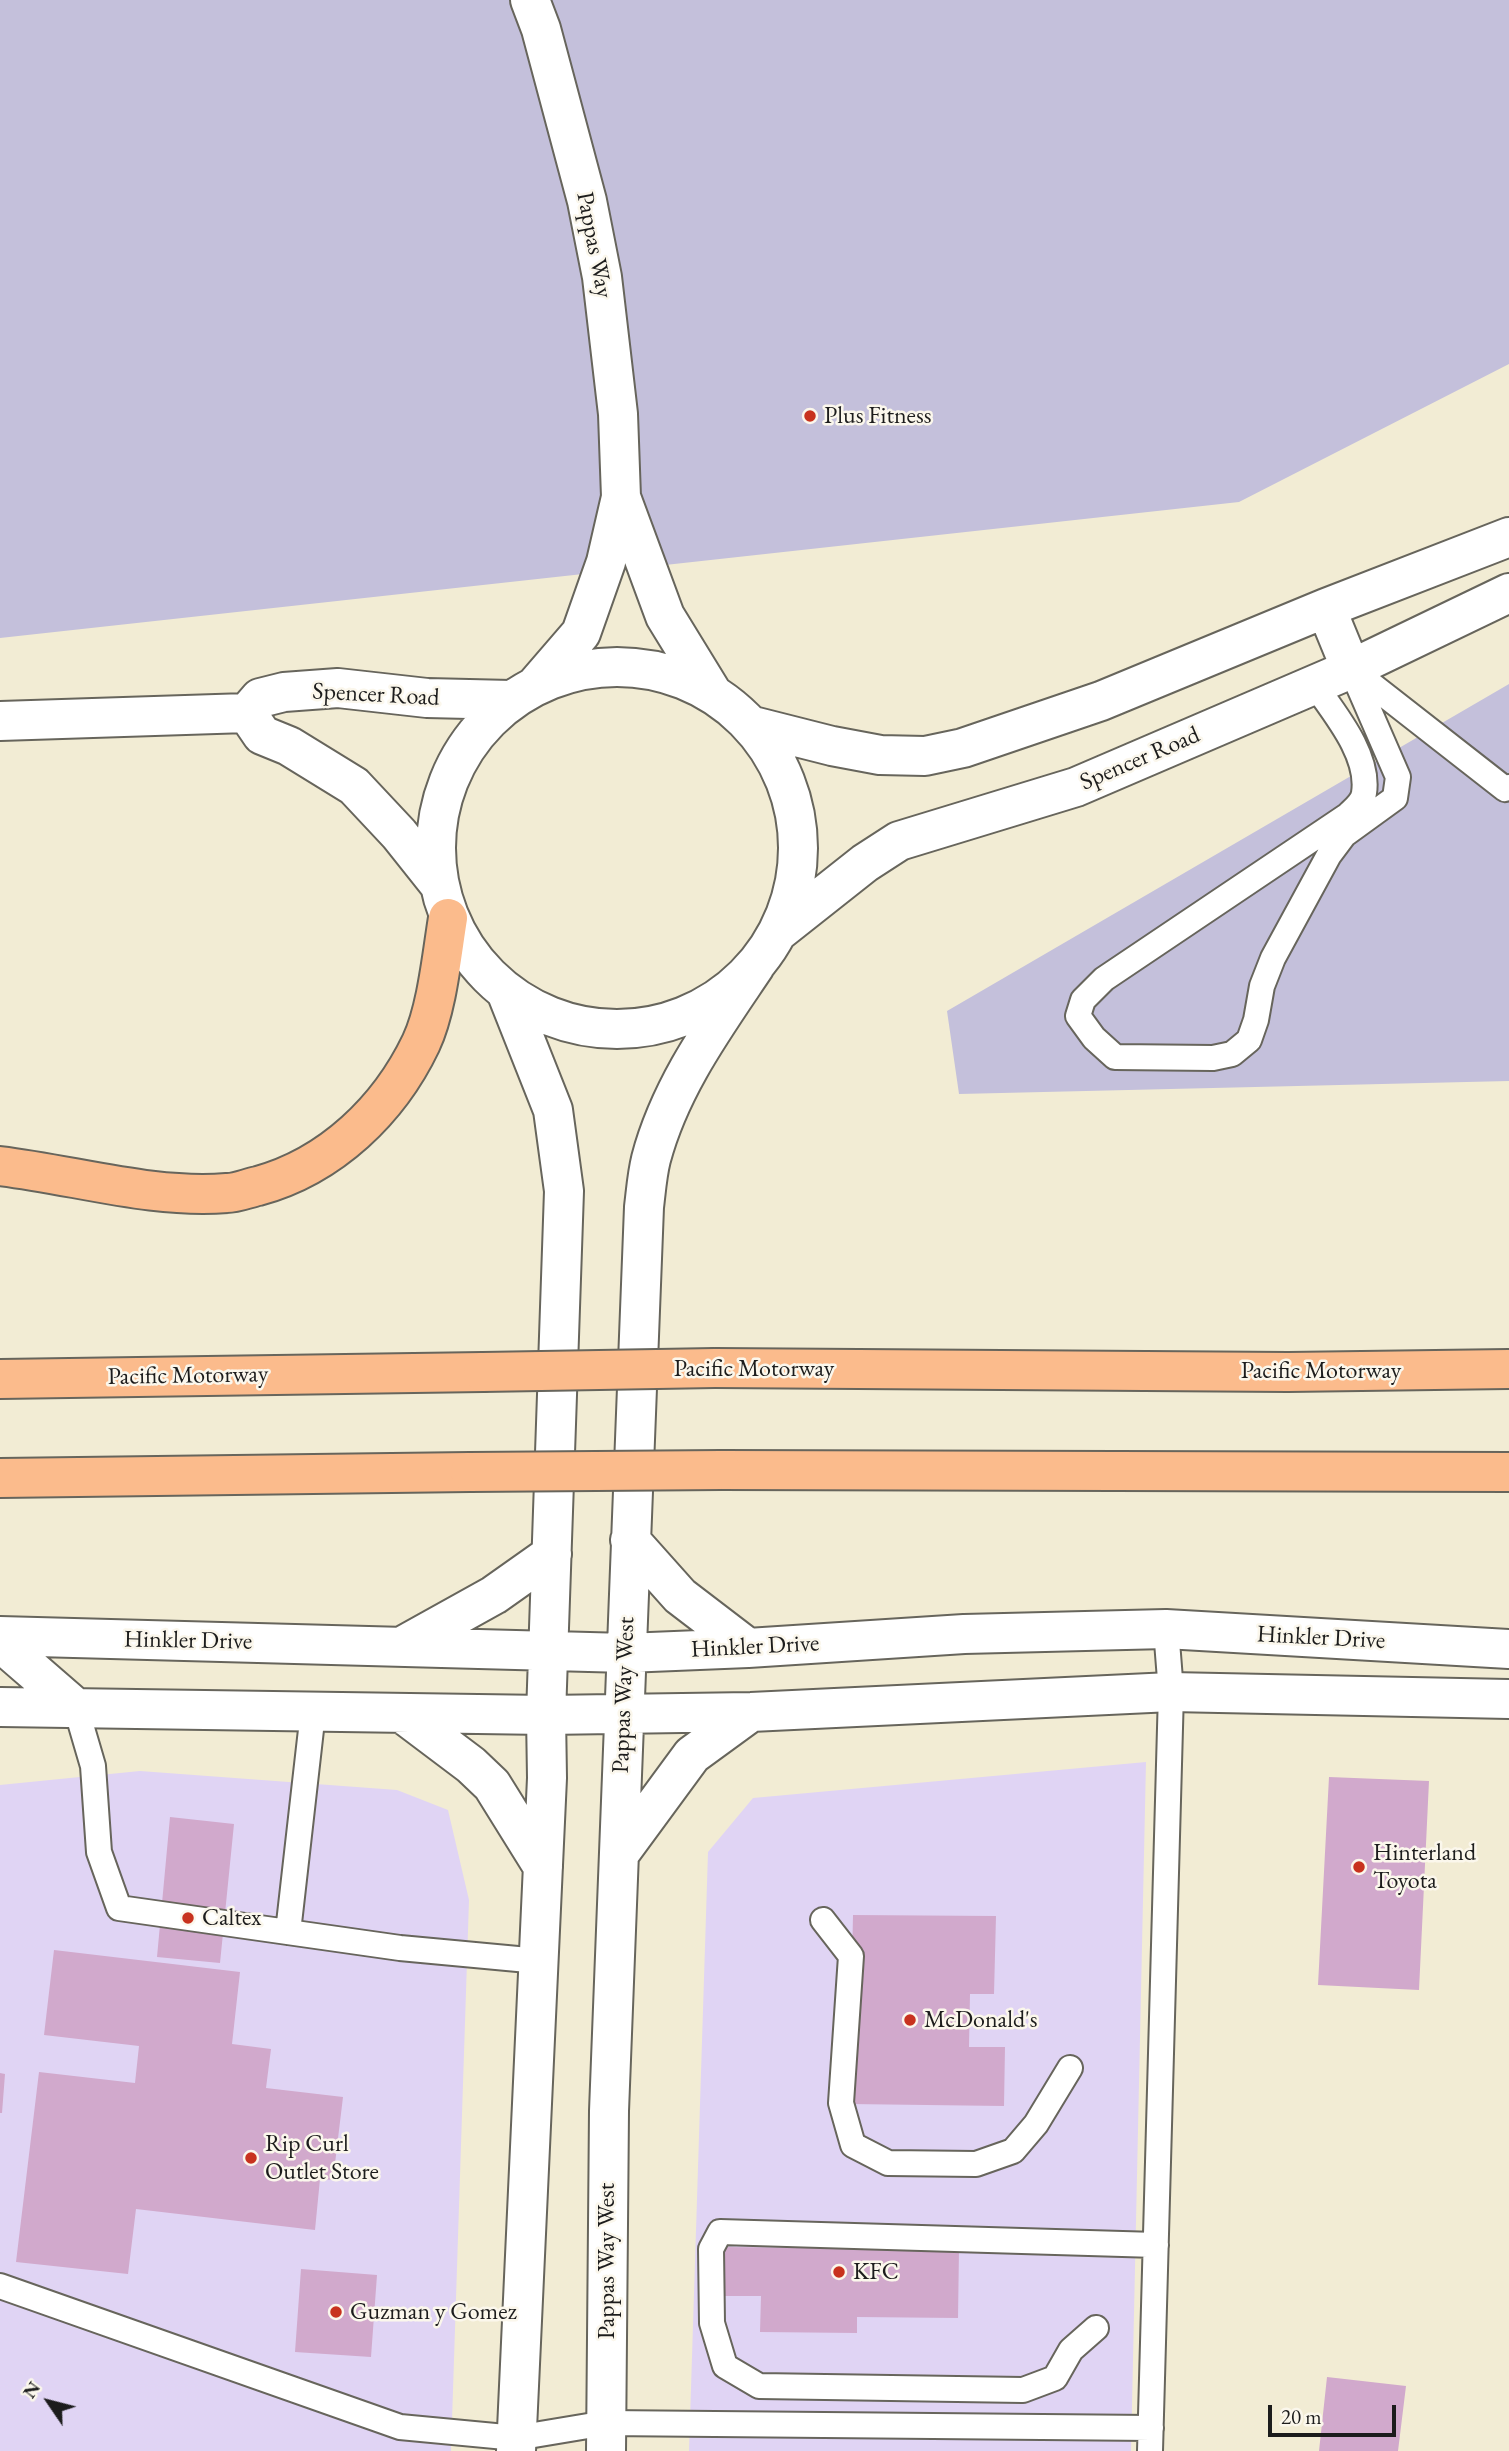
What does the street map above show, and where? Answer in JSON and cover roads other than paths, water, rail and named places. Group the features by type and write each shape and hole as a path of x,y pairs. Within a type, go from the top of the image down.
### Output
{"highway":[{"path":"0,1166 182,1193 229,1193 285,1178 326,1155 366,1124 395,1087 422,1042 439,980 443,901"},
{"name":"Pacific Motorway","path":"0,1379 715,1368 1288,1372 1509,1369"},
{"path":"0,1478 721,1470 1509,1472"}],"street":[{"name":"Pappas Way","path":"443,901 435,831 447,781 474,736 524,692 580,633 606,562 621,497 618,415 602,277 587,201 541,29 530,0"},
{"name":"Pappas Way","path":"621,497 665,616 711,691"},
{"path":"753,726 832,746 880,754 925,756 963,748 1101,701 1326,608 1509,537"},
{"name":"Spencer Road","path":"779,931 865,863 899,841 1076,787 1351,668 1509,593"},
{"path":"1326,608 1351,668"},
{"path":"0,721 247,713 262,736 289,746 354,786 398,834 443,901 472,960 507,995 555,1020 609,1031 663,1024 713,1002 755,966 779,931 796,879 797,824 783,772 753,726 733,707 711,691 655,669 594,667 524,692"},
{"name":"Spencer Road","path":"247,713 260,698 284,692 338,688 427,698 524,692"},
{"name":"Pappas Way West","path":"606,2437 609,2110 644,1207 650,1161 668,1107 704,1042 755,966"},
{"path":"507,995 554,1110 564,1191 546,1715 547,1779 516,2444"},
{"path":"630,1540 680,1596 748,1648"},
{"path":"401,1647 494,1595 552,1554"},
{"name":"Hinkler Drive","path":"0,1636 625,1653 964,1634 1166,1629 1509,1649"},
{"path":"0,1642 76,1708"},
{"path":"0,1707 546,1715 751,1712 1171,1692 1509,1699"},
{"path":"620,1853 692,1755 751,1712"},
{"path":"402,1713 471,1765 492,1785 543,1867"}],"lane":[{"path":"1314,684 1352,739 1363,769 1364,794 1358,806 1104,979 1083,1000 1078,1016 1094,1038 1115,1057 1213,1058 1232,1054 1249,1040 1256,1020 1262,986 1273,958 1329,855 1344,835 1395,798 1398,777 1351,668"},
{"path":"1351,668 1505,789 1509,787"},
{"path":"0,2286 400,2427 516,2444 606,2437 1151,2439 1171,1692 1166,1629"},
{"path":"76,1708 93,1766 99,1852 119,1908 400,1948 539,1961"},
{"path":"288,1932 313,1712"},
{"path":"823,1920 851,1956 841,2103 853,2146 888,2163 976,2164 1013,2151 1036,2124 1070,2068"},
{"path":"1096,2328 1071,2350 1055,2378 1023,2390 759,2386 726,2367 712,2323 711,2249 720,2232 1156,2245"}],"place":[{"name":"Plus Fitness","path":"810,416"},
{"name":"Hinterland Toyota","path":"1359,1867"},
{"name":"Caltex","path":"188,1918"},
{"name":"McDonald's","path":"910,2020"},
{"name":"Rip Curl Outlet Store","path":"251,2158"},
{"name":"KFC","path":"839,2272"},
{"name":"Guzman y Gomez","path":"336,2312"}]}
